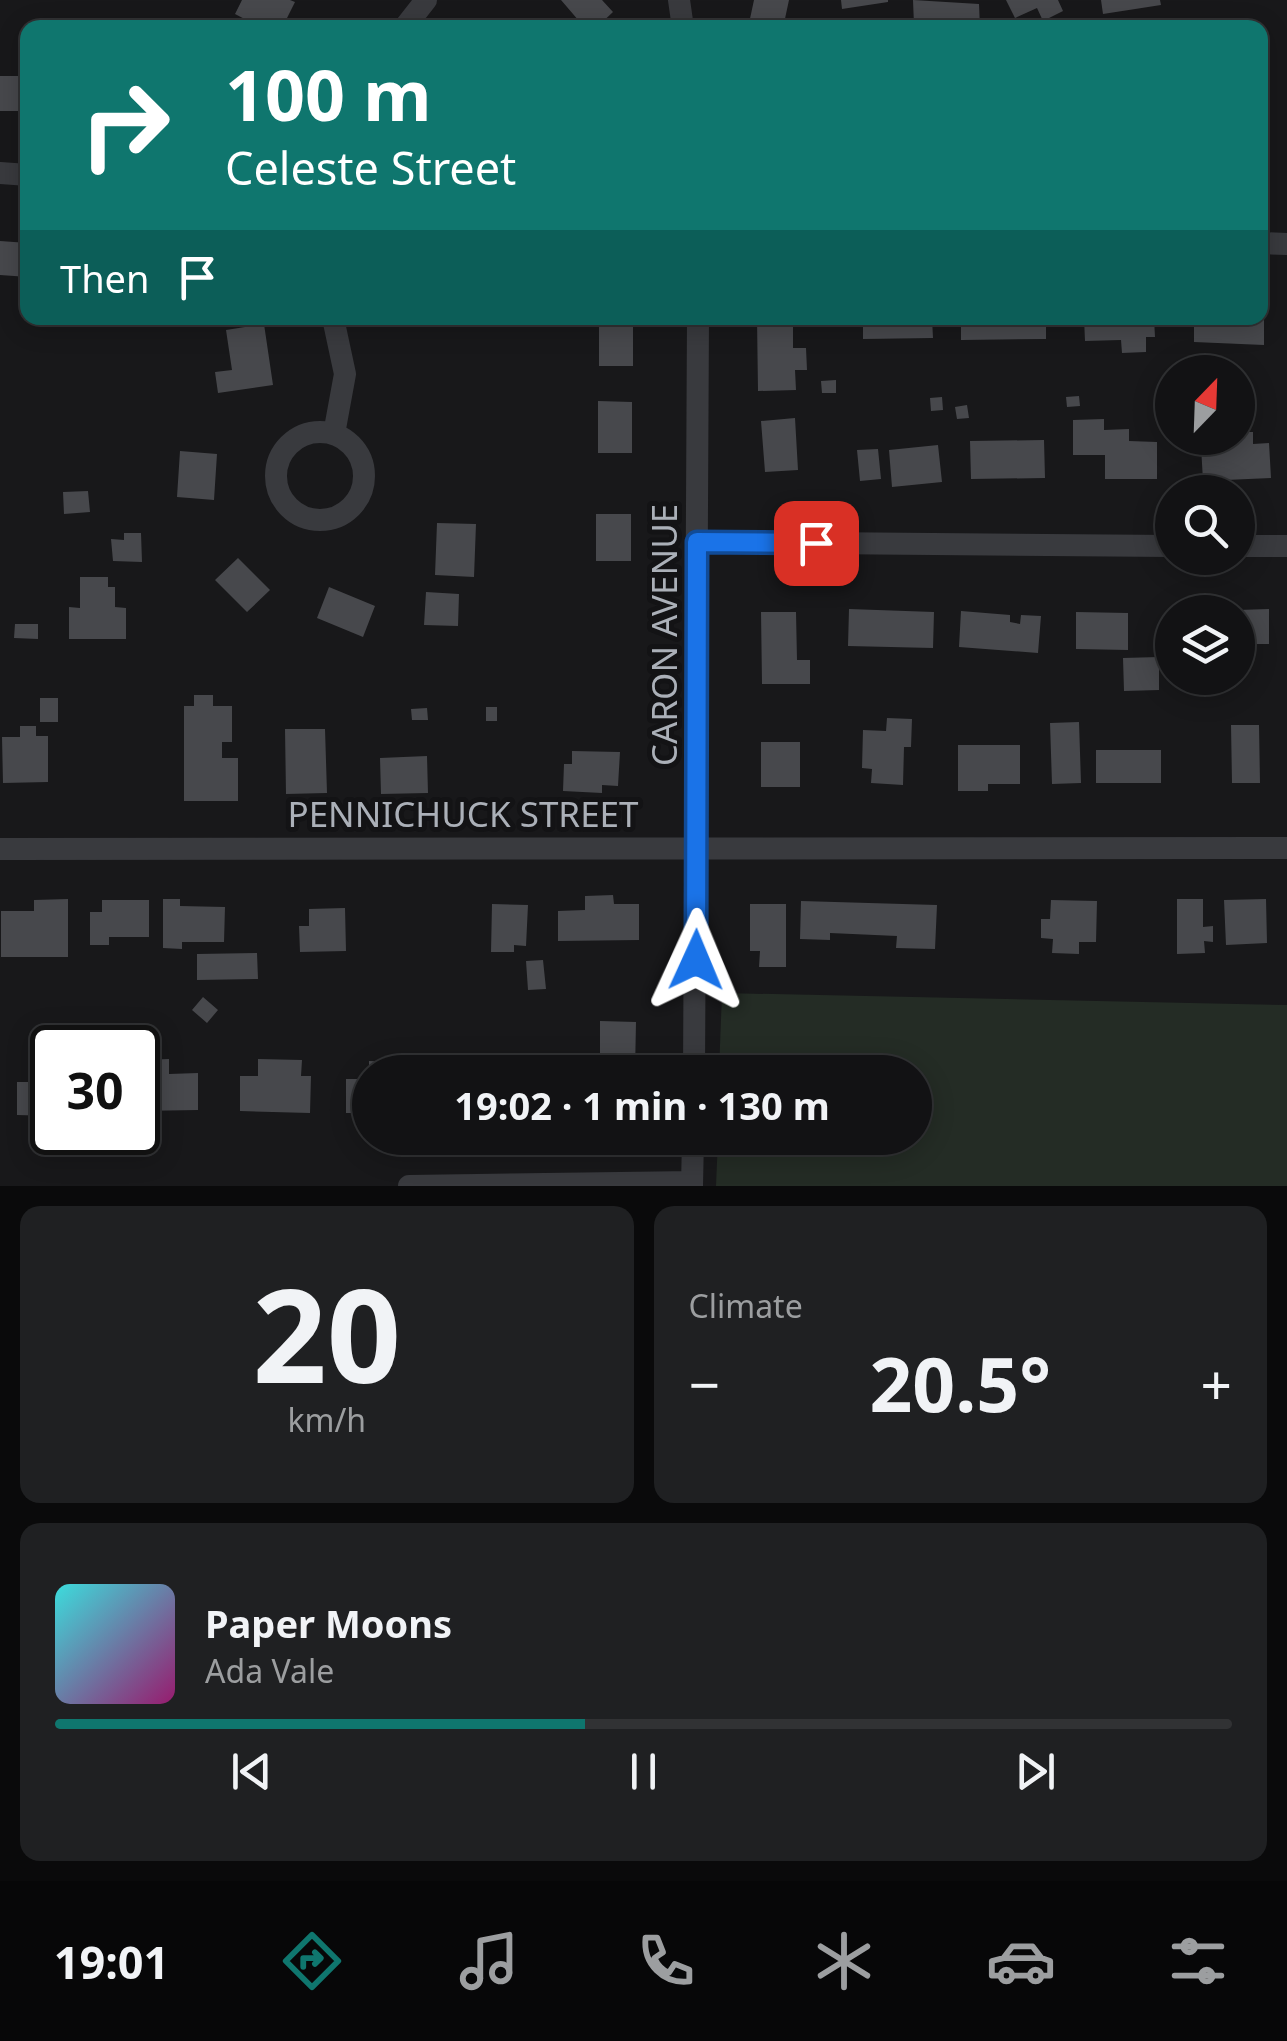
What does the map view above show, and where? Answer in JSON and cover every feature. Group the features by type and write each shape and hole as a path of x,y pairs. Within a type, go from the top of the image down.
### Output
{"street":[{"path":"410,20 426,0"},
{"path":"334,325 344,374 334,434"},
{"name":"CARON AVENUE","path":"694,1055 698,325"},
{"path":"697,542 1155,546"},
{"path":"1255,546 1287,546"},
{"name":"PENNICHUCK STREET","path":"0,849 1287,848"},
{"path":"409,1186 692,1184 693,1155"}],"shaded area":[{"path":"722,993 1287,1005 1287,1186 716,1186 717,1155 932,1155 932,1055 720,1055"}],"building":[{"path":"242,0 295,2 286,20 247,20 235,14"},
{"path":"561,0 602,0 613,12 604,20 578,20"},
{"path":"754,0 789,0 785,20 750,20"},
{"path":"841,0 888,0 888,2 842,9"},
{"path":"913,0 979,4 980,20 914,20"},
{"path":"1006,0 1058,0 1063,11 1043,20 1037,8 1015,18"},
{"path":"1101,0 1160,0 1161,5 1103,14"},
{"path":"0,76 20,76 20,111 0,111"},
{"path":"0,241 20,242 20,276 0,275"},
{"path":"264,325 273,385 218,393 215,372 232,370 226,330"},
{"path":"599,325 633,325 633,366 599,366"},
{"path":"757,325 793,325 793,348 806,348 807,370 795,370 796,390 758,391"},
{"path":"863,325 932,325 933,338 863,339"},
{"path":"961,325 1046,325 1046,339 961,340"},
{"path":"1084,325 1154,325 1155,337 1146,337 1146,352 1122,353 1121,340 1085,341"},
{"path":"1194,325 1264,325 1264,345 1194,342"},
{"path":"836,380 836,393 822,393 821,381"},
{"path":"1079,396 1080,406 1067,407 1066,397"},
{"path":"942,397 943,410 931,411 930,398"},
{"path":"598,401 632,402 632,453 598,453"},
{"path":"967,405 969,418 957,419 955,407"},
{"path":"795,418 798,470 765,472 761,421"},
{"path":"1104,419 1104,430 1129,429 1129,441 1155,442 1155,479 1105,479 1105,455 1073,455 1073,420"},
{"path":"1044,440 1045,478 971,479 970,441"},
{"path":"1269,443 1271,478 1203,475 1202,455 1255,455 1255,444"},
{"path":"938,445 942,482 892,487 889,450"},
{"path":"878,449 881,479 860,481 857,450"},
{"path":"180,451 217,454 214,500 177,497"},
{"path":"88,491 90,512 64,514 63,492"},
{"path":"596,514 631,514 631,561 596,561"},
{"path":"437,523 476,524 474,577 435,575"},
{"path":"124,533 141,533 142,562 113,561 111,539 124,540"},
{"path":"238,558 270,590 247,612 215,580"},
{"path":"80,577 108,577 108,587 115,587 115,607 126,608 126,639 69,639 69,607 80,608"},
{"path":"329,587 375,606 363,637 317,618"},
{"path":"426,592 459,594 458,626 424,625"},
{"path":"849,609 934,612 933,648 848,646"},
{"path":"1255,609 1269,609 1269,644 1255,644"},
{"path":"961,611 1010,615 1010,622 1020,624 1021,615 1041,616 1038,653 959,647"},
{"path":"761,612 796,612 797,660 810,660 810,684 762,684"},
{"path":"1076,612 1128,613 1128,650 1076,649"},
{"path":"15,624 38,624 38,639 14,638"},
{"path":"1155,657 1155,690 1124,691 1123,658"},
{"path":"194,695 213,695 213,706 232,706 232,742 222,742 222,758 238,758 238,801 184,801 184,706 194,706"},
{"path":"40,698 58,698 58,722 40,722"},
{"path":"486,707 497,707 497,721 486,721"},
{"path":"427,708 428,720 412,720 411,709"},
{"path":"887,718 912,719 911,747 904,747 903,785 871,783 872,769 862,768 863,730 886,731"},
{"path":"1079,722 1081,783 1052,784 1050,723"},
{"path":"1231,725 1259,725 1260,783 1232,783"},
{"path":"20,726 36,726 36,736 48,736 48,782 3,783 2,737 20,737"},
{"path":"285,729 325,729 327,793 286,794"},
{"path":"761,742 800,742 800,787 761,787"},
{"path":"958,745 1020,745 1020,784 988,784 988,791 958,791"},
{"path":"1096,750 1161,750 1161,783 1096,783"},
{"path":"572,751 620,752 618,786 602,785 602,793 563,791 564,764 572,764"},
{"path":"427,756 428,793 381,794 380,758"},
{"path":"613,895 614,904 639,904 639,940 558,941 558,911 585,910 585,896"},
{"path":"68,899 68,957 1,957 1,911 34,911 34,900"},
{"path":"163,899 180,899 180,906 225,907 224,942 182,942 182,949 163,948"},
{"path":"1177,899 1203,899 1203,927 1213,926 1213,942 1204,941 1205,953 1177,954"},
{"path":"1266,899 1267,943 1226,945 1224,900"},
{"path":"102,900 149,900 149,937 109,937 109,945 90,945 90,912 102,912"},
{"path":"1051,900 1097,901 1096,942 1079,942 1079,954 1052,953 1053,939 1041,938 1041,919 1050,919"},
{"path":"801,901 937,905 935,949 896,948 897,936 830,933 830,940 800,939"},
{"path":"492,904 528,905 526,946 514,945 514,952 491,952"},
{"path":"750,904 786,904 786,967 759,967 760,951 750,951"},
{"path":"345,908 346,951 300,952 299,926 309,926 309,909"},
{"path":"257,953 258,979 197,980 197,954"},
{"path":"543,960 546,989 528,990 526,961"},
{"path":"203,997 218,1010 207,1023 192,1010"},
{"path":"600,1021 636,1022 635,1055 600,1055"},
{"path":"160,1059 169,1059 169,1074 198,1073 198,1110 160,1111"},
{"path":"258,1059 302,1060 301,1076 311,1076 310,1113 240,1111 240,1076 258,1076"},
{"path":"346,1079 352,1079 352,1113 346,1113"},
{"path":"17,1082 30,1082 30,1115 17,1115"}],"route":[{"path":"696,960 697,542 816,543"}]}
